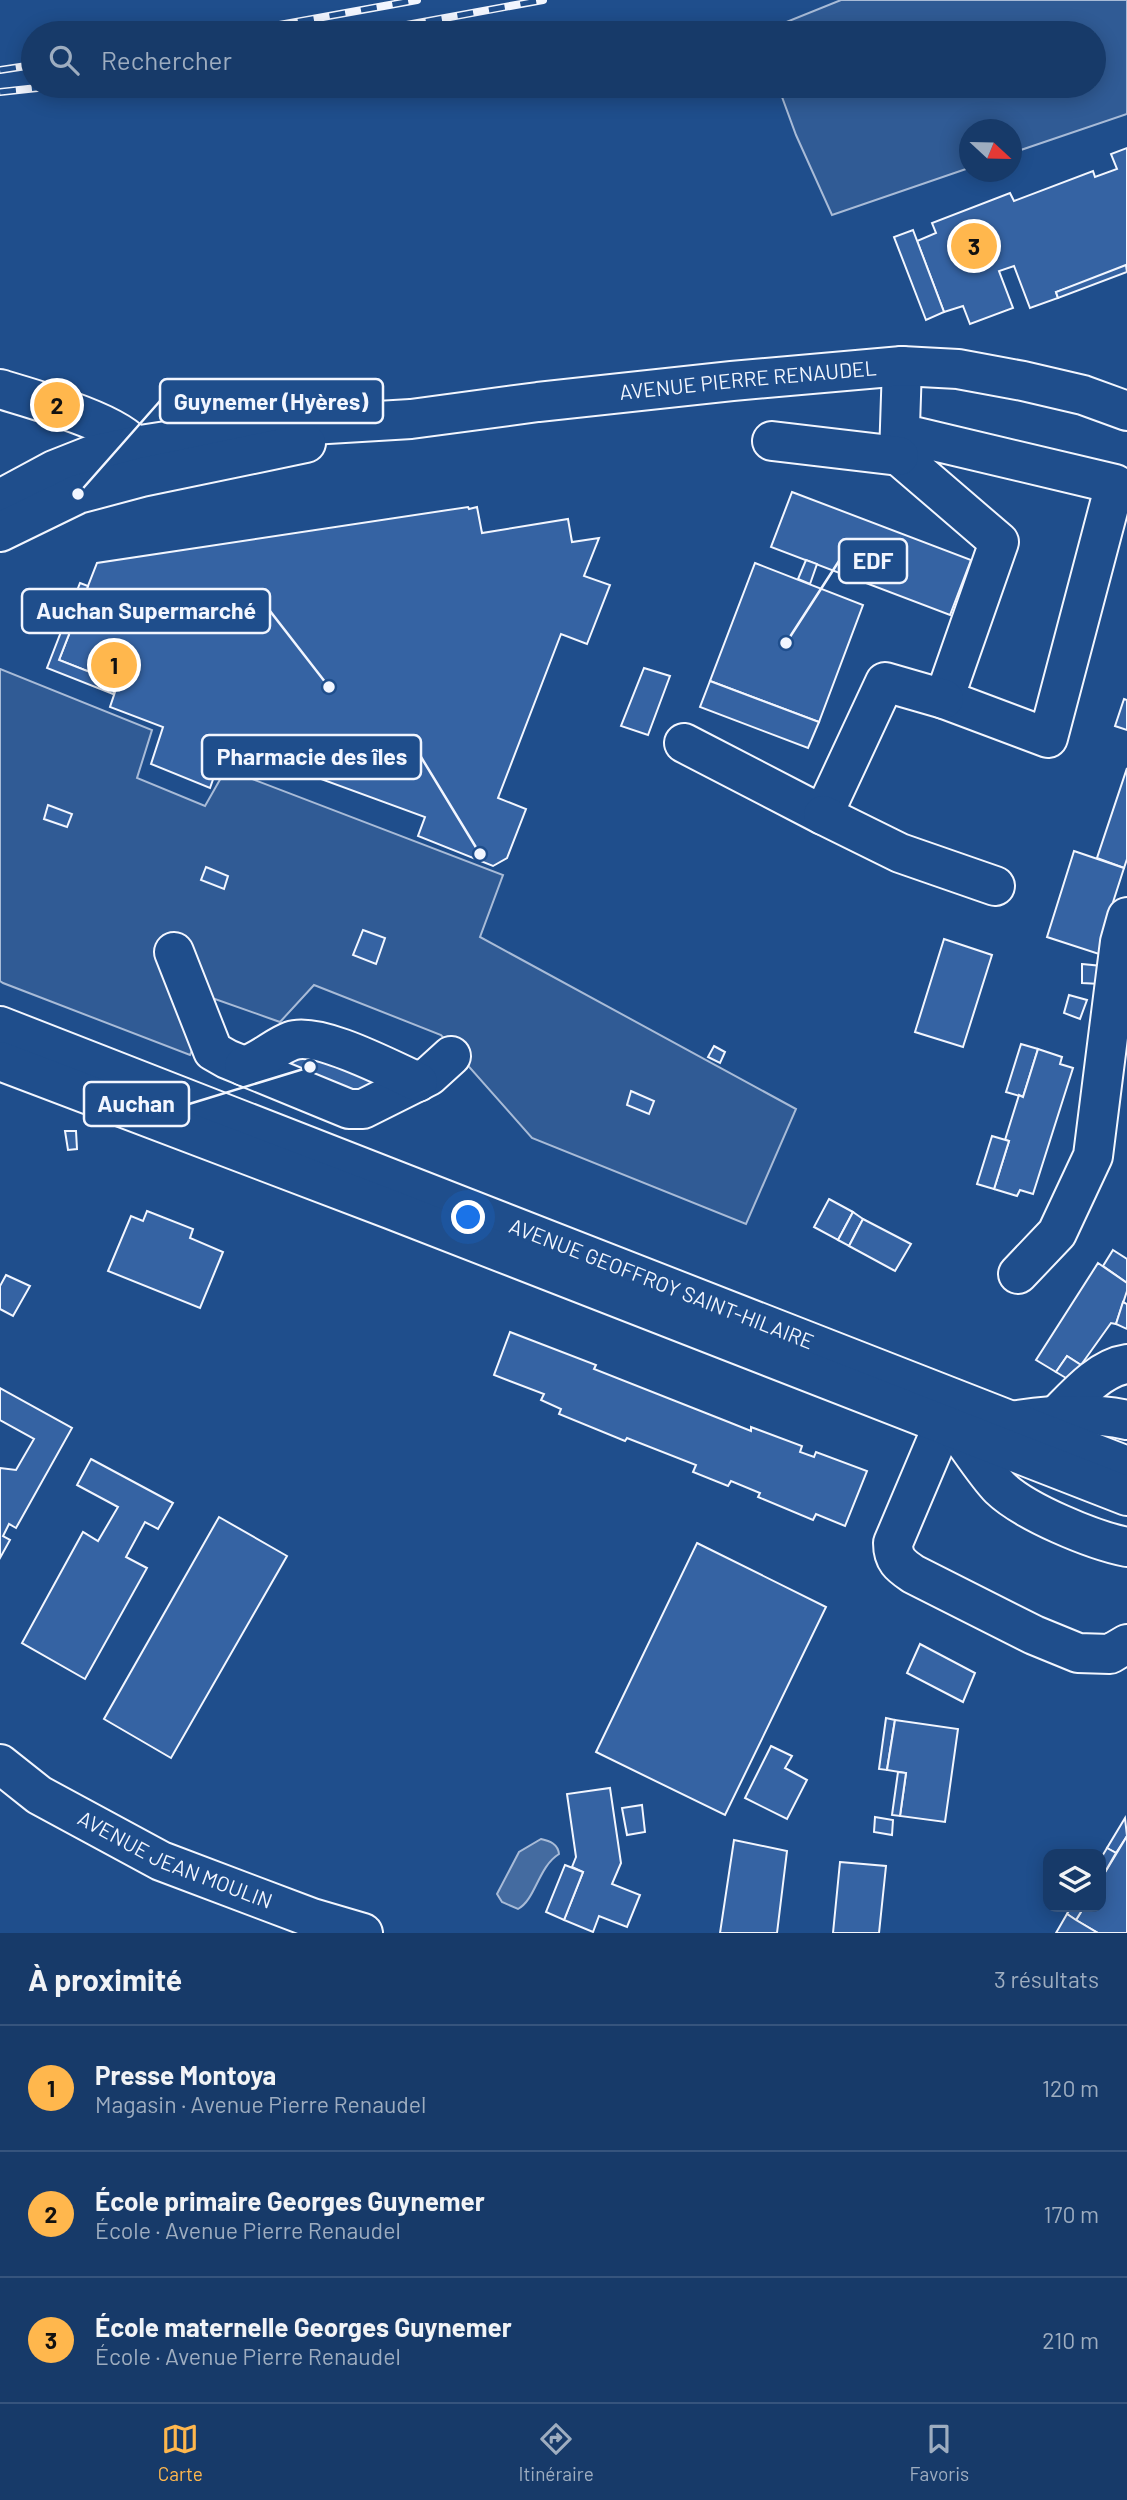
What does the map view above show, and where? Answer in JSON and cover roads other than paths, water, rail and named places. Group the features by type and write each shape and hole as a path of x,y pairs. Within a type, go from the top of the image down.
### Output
{"street":[{"name":"AVENUE PIERRE RENAUDEL","path":"0,532 78,495 138,462 244,429 411,419 732,381 902,366 958,369 1023,381 1083,395 1127,411"},
{"path":"902,366 900,445 999,542 944,699"},
{"path":"0,389 89,418 114,431 138,462"},
{"name":"AVENUE PIERRE RENAUDEL","path":"1083,395 1127,396"},
{"path":"772,442 900,445 1115,484 1048,738 944,699 885,682 822,815"},
{"name":"AVENUE PIERRE RENAUDEL","path":"0,499 54,470 92,455 138,462"},
{"path":"684,743 900,853 995,886"},
{"path":"1018,1274 1057,1233 1093,1156 1120,942 1127,917"},
{"path":"174,952 213,1051 349,1109 363,1109 418,1082 451,1056"},
{"name":"AVENUE GEOFFROY SAINT-HILAIRE","path":"0,1026 1004,1434 1127,1496"},
{"path":"244,1066 291,1041 304,1038 322,1041 418,1082"},
{"path":"304,1091 359,1057"},
{"name":"AVENUE GEOFFROY SAINT-HILAIRE","path":"0,1061 352,1195 956,1415"},
{"path":"1056,1416 1084,1388 1116,1366 1127,1364"},
{"path":"1004,1434 1098,1399 1127,1393"},
{"path":"956,1415 997,1486 1021,1505 1108,1543 1127,1547"},
{"path":"956,1415 892,1543 893,1555 898,1563 912,1574 973,1605 1078,1653 1110,1654 1127,1644"},
{"path":"1056,1416 1114,1417 1127,1420"},
{"name":"AVENUE GEOFFROY SAINT-HILAIRE","path":"1004,1434 1127,1466"},
{"name":"AVENUE JEAN MOULIN","path":"0,1764 38,1795 161,1860 312,1918 363,1933"}],"railway":[{"path":"301,21 417,0"},
{"path":"428,21 543,0"},
{"path":"0,70 21,67"},
{"path":"0,92 21,90"}],"place":[{"name":"École maternelle Georges Guynemer","path":"974,246"},
{"name":"École primaire Georges Guynemer","path":"57,405"},
{"name":"Guynemer (Hyères)","path":"78,494"},
{"name":"EDF","path":"786,643"},
{"name":"Presse Montoya","path":"114,665"},
{"name":"Auchan Supermarché","path":"329,687"},
{"name":"Pharmacie des îles","path":"480,854"},
{"name":"Auchan","path":"310,1067"}]}
